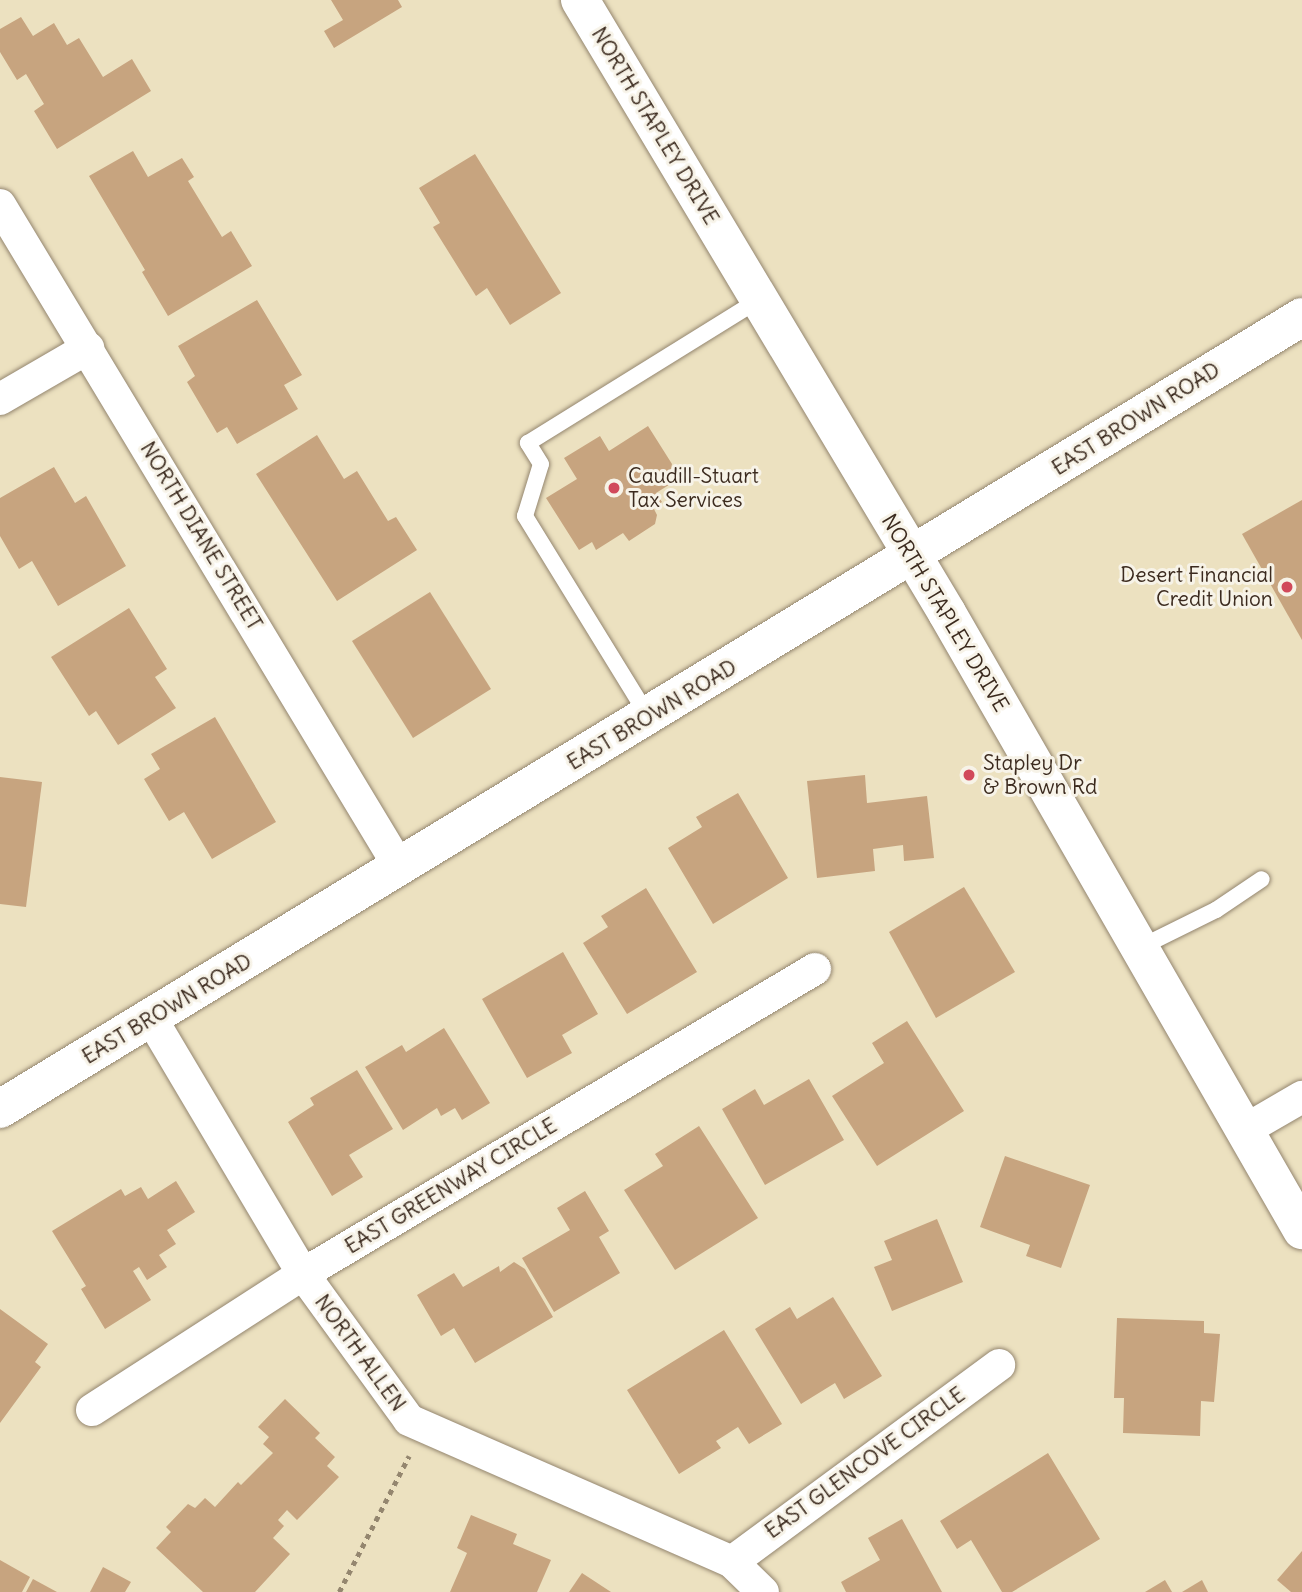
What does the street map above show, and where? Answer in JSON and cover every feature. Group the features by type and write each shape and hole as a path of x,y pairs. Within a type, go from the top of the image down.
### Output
{"main road":[{"name":"NORTH STAPLEY DRIVE","path":"580,0 1141,947 1302,1230"},
{"name":"EAST BROWN ROAD","path":"0,1110 912,557 1302,317"}],"street":[{"name":"NORTH DIANE STREET","path":"0,205 400,868"},
{"path":"0,399 88,348"},
{"name":"EAST GREENWAY CIRCLE","path":"92,1410 303,1274 815,969"},
{"name":"NORTH ALLEN","path":"151,1018 303,1274 409,1420 732,1562 764,1592"},
{"path":"1245,1129 1302,1097"},
{"name":"EAST GLENCOVE CIRCLE","path":"732,1562 999,1365"}],"lane":[{"path":"649,717 525,516 541,464 528,443 759,300"},
{"path":"1141,947 1216,910 1262,879"}],"path":[{"path":"339,1592 415,1445"}],"building":[{"path":"331,0 398,0 402,7 334,48 324,31 343,20"},
{"path":"21,17 33,36 54,23 67,45 79,38 103,77 132,59 151,91 57,149 34,111 44,104 26,74 17,80 0,52 0,29"},
{"path":"133,151 148,177 182,158 194,177 188,181 222,237 231,231 252,266 168,316 142,272 145,270 89,176"},
{"path":"475,154 561,293 510,325 487,288 476,296 433,227 440,223 419,188"},
{"path":"257,300 302,375 284,385 298,409 237,444 227,427 217,433 187,382 195,376 178,346"},
{"name":"Caudill-Stuart Tax Services","path":"648,426 672,464 669,477 672,483 656,493 662,502 653,507 657,515 655,524 629,541 623,533 596,550 592,542 579,550 546,498 577,479 564,458 600,436 609,451"},
{"path":"317,435 344,479 357,471 388,521 396,517 417,550 337,601 256,474"},
{"path":"54,467 75,503 86,496 126,566 58,606 32,561 19,569 0,536 0,498"},
{"name":"Desert Financial Credit Union","path":"1302,500 1302,640 1242,534"},
{"path":"430,592 491,689 413,738 352,641"},
{"path":"129,608 167,669 155,677 176,708 118,745 96,711 89,716 51,657"},
{"path":"215,717 276,822 212,859 184,812 169,821 144,779 160,769 151,754"},
{"path":"865,775 867,803 927,796 934,858 904,861 903,845 873,849 875,871 817,878 807,781"},
{"path":"0,777 42,782 26,907 0,904"},
{"path":"738,793 788,878 713,924 668,848 702,827 696,817"},
{"path":"964,887 1015,972 936,1018 889,932"},
{"path":"646,888 697,972 627,1014 583,943 608,927 601,916"},
{"path":"563,952 598,1014 562,1035 572,1053 527,1078 482,999"},
{"path":"907,1021 964,1111 877,1166 832,1096 884,1063 872,1043"},
{"path":"444,1028 490,1103 462,1120 455,1108 441,1116 437,1108 403,1130 365,1067 402,1045 406,1052"},
{"path":"357,1070 393,1129 349,1155 363,1177 332,1196 288,1122 314,1105 310,1098"},
{"path":"809,1079 844,1140 765,1185 722,1109 755,1089 764,1105"},
{"path":"699,1126 758,1218 675,1270 624,1190 663,1166 655,1154"},
{"path":"1005,1156 1090,1185 1061,1268 1026,1256 1030,1245 980,1227"},
{"path":"176,1181 195,1212 167,1230 176,1244 159,1255 167,1267 147,1280 139,1267 133,1271 151,1300 105,1329 81,1289 86,1286 52,1231 121,1189 125,1196 141,1187 148,1199"},
{"path":"585,1191 609,1231 599,1237 620,1273 554,1312 522,1258 570,1230 557,1208"},
{"path":"937,1219 963,1282 892,1311 874,1267 892,1260 884,1241"},
{"path":"514,1262 525,1269 553,1317 475,1363 454,1328 441,1336 417,1295 454,1273 463,1287 499,1266 500,1272"},
{"path":"833,1297 882,1376 844,1399 835,1383 801,1404 755,1329 790,1307 797,1319"},
{"path":"0,1309 48,1344 35,1362 41,1367 0,1423"},
{"path":"1117,1318 1204,1321 1204,1333 1220,1334 1214,1402 1201,1401 1200,1436 1123,1433 1124,1398 1114,1398"},
{"path":"724,1330 782,1424 749,1444 738,1427 716,1441 721,1448 679,1474 627,1390"},
{"path":"285,1399 320,1433 315,1438 335,1457 327,1466 339,1477 297,1520 287,1510 278,1520 284,1526 273,1538 290,1554 255,1592 203,1592 156,1548 171,1532 166,1527 188,1504 195,1508 205,1498 215,1507 238,1482 241,1485 273,1453 263,1444 269,1437 258,1427"},
{"path":"1048,1453 1100,1539 1012,1592 1002,1592 971,1540 957,1549 940,1521"},
{"path":"471,1515 517,1534 513,1544 551,1560 537,1592 450,1592 467,1553 457,1548"},
{"path":"902,1519 942,1592 846,1592 841,1582 880,1560 868,1538"},
{"path":"1302,1551 1302,1592 1291,1592 1277,1580"},
{"path":"0,1560 30,1577 22,1592 0,1592"},
{"path":"103,1567 131,1582 125,1592 90,1592"},
{"path":"582,1573 611,1592 569,1592"},
{"path":"33,1579 57,1592 26,1592"},
{"path":"1165,1580 1172,1592 1145,1592"},
{"path":"1202,1580 1208,1592 1182,1592"}],"place":[{"name":"Caudill-Stuart Tax Services","path":"614,488"},
{"name":"Desert Financial Credit Union","path":"1287,587"},
{"name":"Stapley Dr & Brown Rd","path":"969,775"}]}
